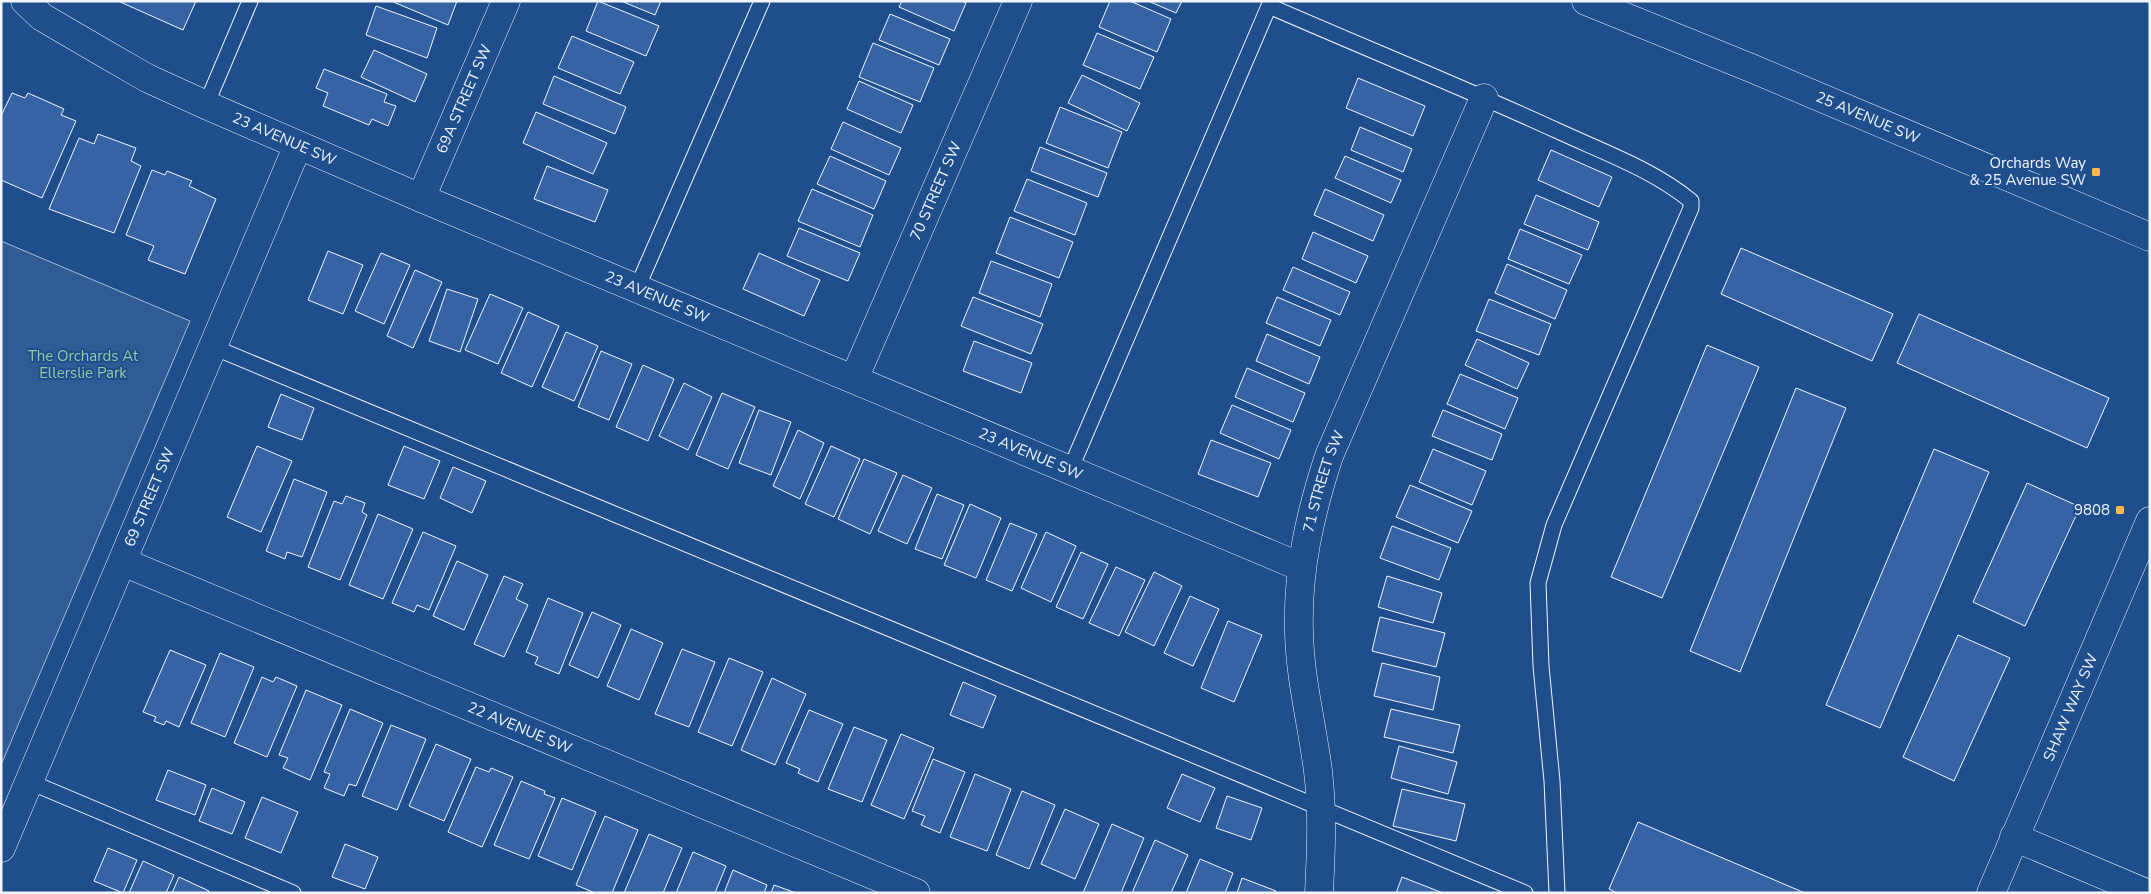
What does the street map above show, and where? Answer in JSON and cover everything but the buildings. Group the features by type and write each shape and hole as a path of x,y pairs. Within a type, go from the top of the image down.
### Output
{"street":[{"name":"23 AVENUE SW","path":"25,1 42,17 106,55 147,78 206,105 421,198 1301,567"},
{"name":"69A STREET SW","path":"421,198 506,1"},
{"name":"70 STREET SW","path":"854,380 1018,1"},
{"name":"25 AVENUE SW","path":"1586,1 1760,72 2150,237"},
{"name":"71 STREET SW","path":"1319,893 1322,810 1318,770 1300,666 1298,630 1301,567 1315,502 1329,456 1484,98"},
{"name":"69 STREET SW","path":"1,848 298,145"},
{"name":"SHAW WAY SW","path":"1991,893 2150,520"},
{"name":"22 AVENUE SW","path":"123,562 916,893"},
{"path":"2014,837 2146,893"}],"lane":[{"path":"206,105 250,1"},
{"path":"637,288 762,1"},
{"path":"1070,470 1269,6 1484,98 1641,169 1671,185 1691,201 1691,208 1554,525 1538,583 1541,666 1553,788 1557,893"},
{"path":"213,347 1525,893"},
{"path":"30,782 292,893"}],"shaded area":[{"name":"The Orchards At Ellerslie Park","path":"1,241 190,321 1,765"}],"place":[{"name":"Orchards Way & 25 Avenue SW","path":"2096,172"},
{"name":"9808","path":"2120,510"}]}
